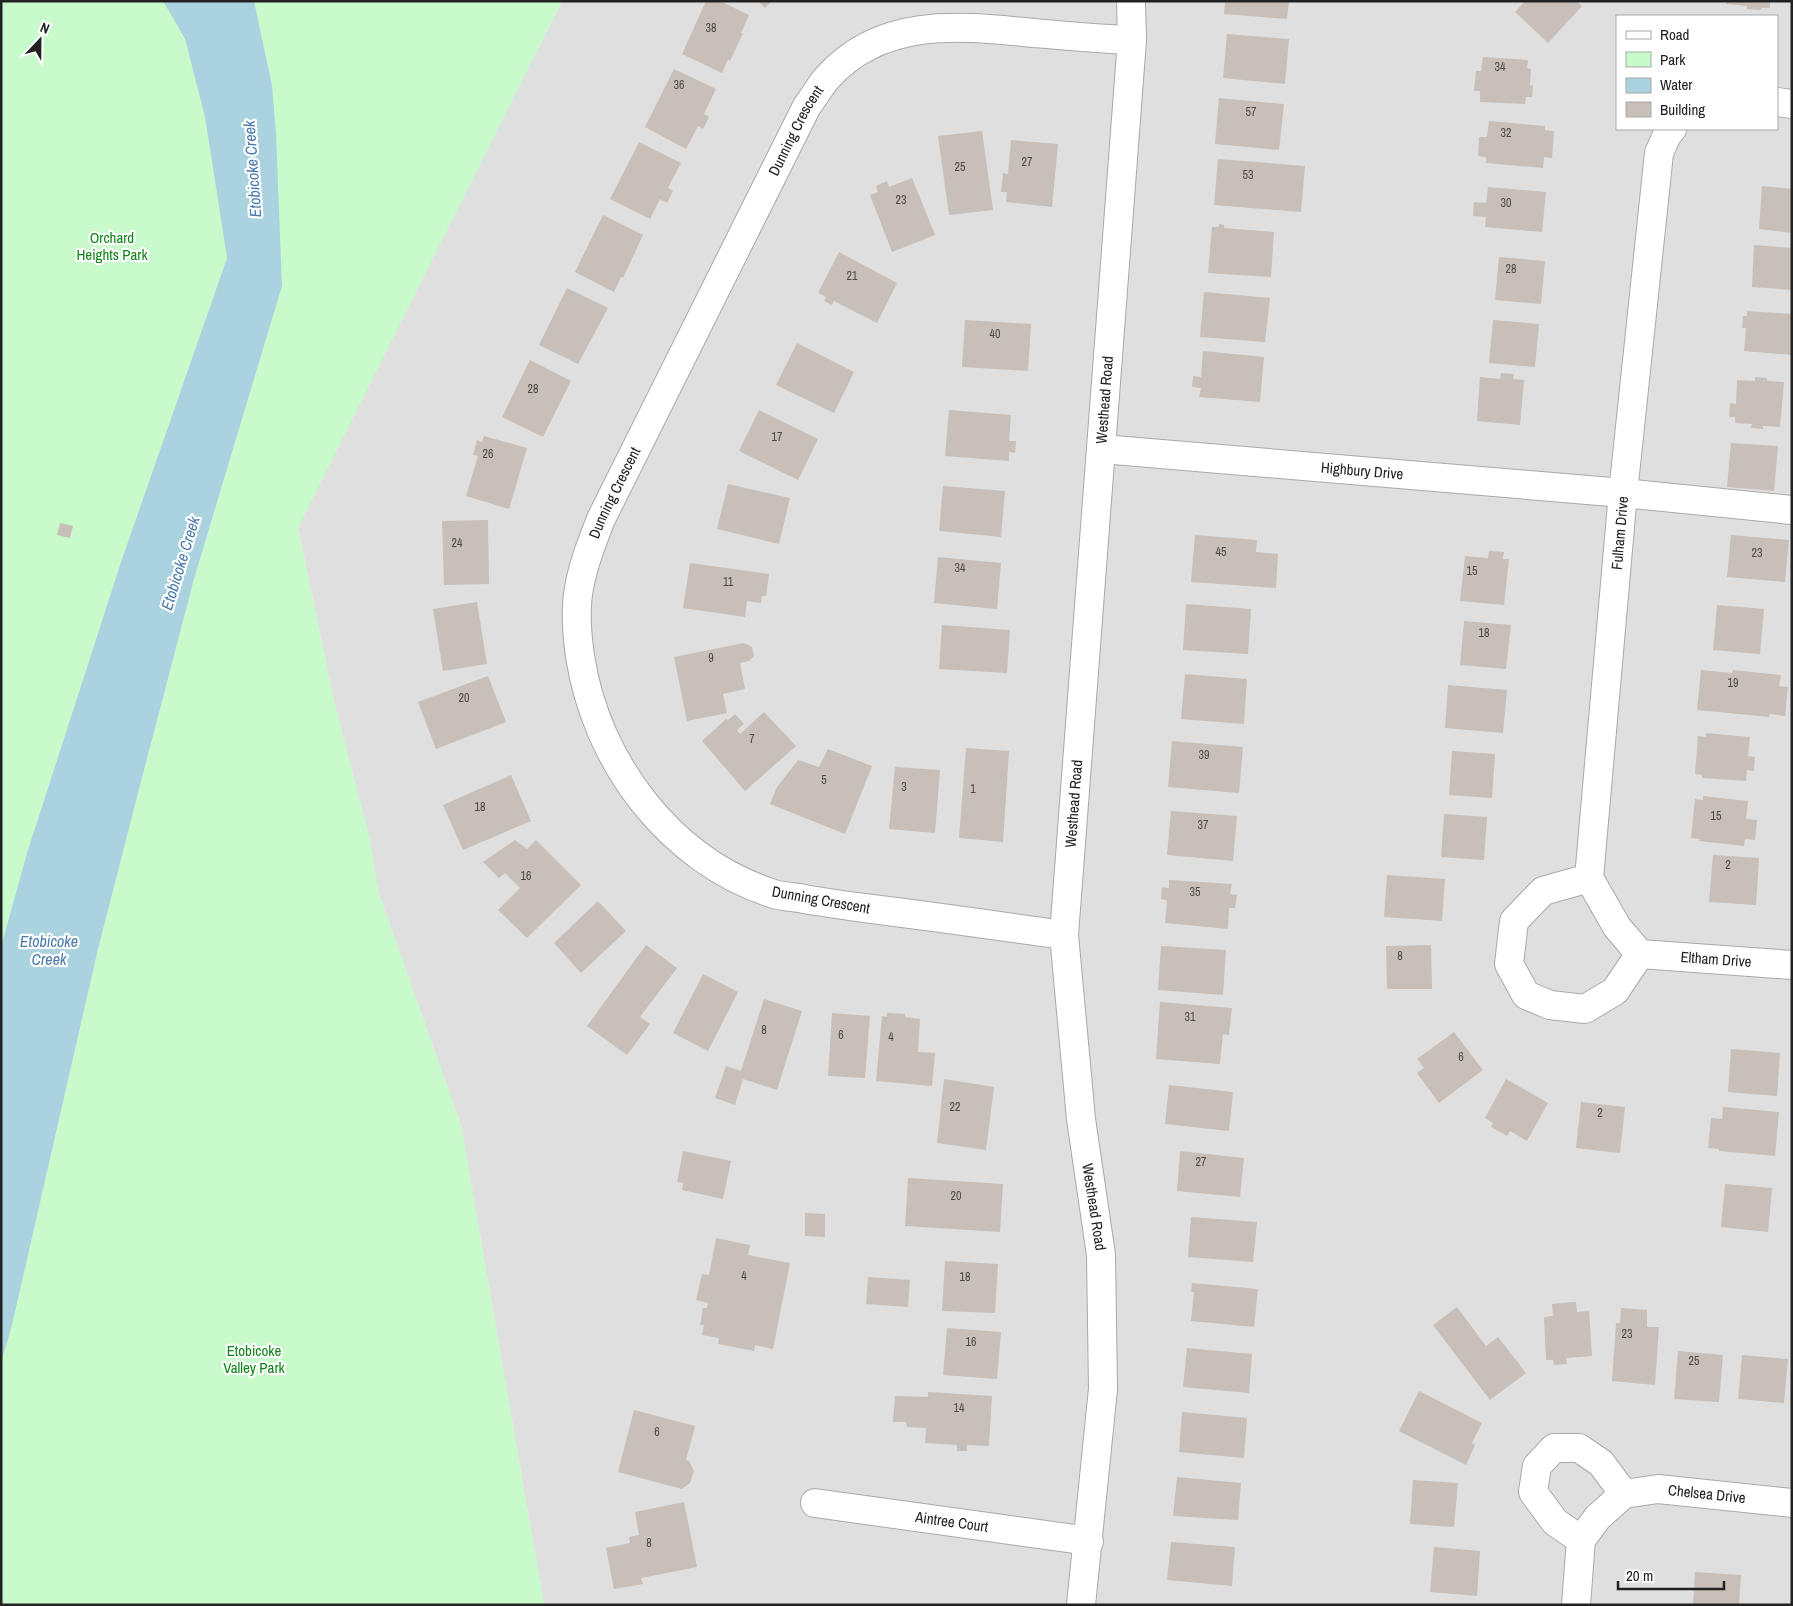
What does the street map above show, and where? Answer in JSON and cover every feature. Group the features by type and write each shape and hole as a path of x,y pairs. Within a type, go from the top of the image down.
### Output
{"street":[{"name":"Westhead Road","path":"1081,1605 1103,1389 1101,1254 1081,1119 1064,935 1132,40 1131,1"},
{"name":"Dunning Crescent","path":"1064,935 776,894 725,871 701,856 659,820 640,798 624,776 606,743 589,700 578,645 578,589 600,519 807,106 827,78 841,65 873,44 891,37 928,28 966,28 1132,40"},
{"path":"1778,102 1792,104"},
{"name":"Fulham Drive","path":"1589,878 1623,493 1659,153 1666,131"},
{"name":"Highbury Drive","path":"1102,449 1623,493 1792,510"},
{"path":"1589,878 1617,927 1640,954 1615,991 1586,1009 1550,1005 1526,995 1509,964 1514,921 1543,891 1589,878"},
{"name":"Eltham Drive","path":"1640,954 1792,965"},
{"path":"1576,1605 1581,1540 1598,1517 1624,1494 1601,1463 1579,1448 1554,1448 1537,1466 1533,1492 1555,1522 1581,1540"},
{"name":"Chelsea Drive","path":"1624,1494 1658,1489 1792,1503"},
{"name":"Aintree Court","path":"815,1503 1089,1541"}],"shaded area":[{"path":"562,1 1792,1 1792,1605 544,1605 461,1125 379,894 334,701 298,527"}],"green space":[{"name":"Orchard Heights Park","path":"1,1 163,1 185,39 205,117 227,258 121,562 27,853 1,947"},
{"name":"Etobicoke Valley Park","path":"254,1 562,1 298,528 334,701 369,835 379,894 461,1125 544,1605 1,1605 1,1363 12,1325 98,949 143,774 194,579 282,286 272,85"}],"water":[{"name":"Etobicoke Creek","path":"163,1 254,1 272,85 276,134 282,286 194,579 143,774 98,949 12,1325 1,1363 1,947 27,853 121,562 227,258 205,117 185,39"}],"building":[{"path":"706,1 720,1 749,15 730,61 728,59 722,73 682,54"},
{"path":"758,1 772,1 765,8"},
{"path":"1225,1 1289,1 1287,19 1224,14"},
{"path":"1525,1 1577,1 1582,6 1548,43 1515,12"},
{"path":"1726,1 1770,1 1770,8 1762,8 1761,10 1747,9 1747,6 1726,4"},
{"path":"1227,34 1289,39 1285,84 1223,78"},
{"path":"1483,57 1528,60 1527,68 1531,69 1530,85 1533,86 1532,97 1526,97 1525,104 1480,102 1480,91 1474,91 1476,71 1481,71"},
{"path":"674,69 716,89 704,114 709,117 703,129 698,126 686,149 645,127"},
{"path":"1219,98 1284,104 1279,150 1215,144"},
{"path":"1489,121 1545,126 1545,130 1554,131 1552,158 1544,157 1543,168 1486,163 1486,157 1478,156 1479,137 1487,137"},
{"path":"982,131 993,210 949,215 938,136"},
{"path":"1011,140 1058,144 1052,207 1006,202 1007,192 1001,192 1003,173 1008,174"},
{"path":"639,142 681,163 668,188 673,191 667,203 660,199 650,219 610,199"},
{"path":"1218,159 1305,166 1301,212 1214,205"},
{"path":"912,178 935,235 892,252 870,195 878,192 876,186 887,181 889,187"},
{"path":"1762,186 1792,189 1792,233 1759,229"},
{"path":"1488,187 1546,192 1542,232 1485,227 1486,217 1473,216 1474,202 1486,203"},
{"path":"603,215 643,235 623,278 621,277 614,292 575,272"},
{"path":"1219,224 1224,225 1224,228 1274,232 1271,277 1208,273 1212,227 1219,227"},
{"path":"1754,245 1792,248 1792,290 1752,287"},
{"path":"839,252 897,283 877,323 834,301 832,305 824,301 826,297 818,293"},
{"path":"1499,257 1545,261 1541,304 1495,300"},
{"path":"567,288 608,308 578,364 539,345"},
{"path":"1204,292 1270,298 1265,342 1200,337"},
{"path":"1747,311 1792,314 1792,355 1744,351 1746,328 1742,328 1743,316 1747,316"},
{"path":"965,320 1031,324 1028,371 962,367"},
{"path":"1493,320 1539,324 1535,367 1489,363"},
{"path":"797,343 854,372 834,413 776,385"},
{"path":"1203,351 1264,357 1260,402 1199,397 1201,388 1192,387 1193,376 1201,377"},
{"path":"530,360 571,381 543,437 502,417"},
{"path":"1501,373 1514,374 1513,379 1524,380 1520,425 1477,421 1480,377 1500,379"},
{"path":"1755,377 1767,378 1767,381 1784,382 1780,427 1763,426 1763,429 1751,428 1752,424 1735,423 1735,417 1729,417 1730,403 1736,404 1737,380 1755,381"},
{"path":"759,410 818,439 798,480 739,451"},
{"path":"949,410 1011,415 1009,441 1016,441 1015,453 1009,452 1009,461 945,456"},
{"path":"484,436 527,448 509,509 466,496 478,456 473,455 477,440 482,442"},
{"path":"1731,443 1778,446 1774,491 1727,487"},
{"path":"728,484 790,498 779,544 717,529"},
{"path":"943,486 1005,491 1001,537 939,531"},
{"path":"488,520 489,584 444,585 442,521"},
{"path":"60,523 73,526 70,538 57,535"},
{"path":"1195,535 1257,540 1256,552 1278,554 1276,588 1191,582"},
{"path":"1731,535 1789,540 1785,582 1727,577"},
{"path":"1489,551 1504,552 1503,559 1509,559 1504,605 1460,601 1465,556 1488,558"},
{"path":"938,557 1001,563 997,609 934,603"},
{"path":"690,563 769,574 766,596 762,596 761,603 747,601 745,617 683,608"},
{"path":"477,602 487,664 443,671 433,609"},
{"path":"1186,604 1251,609 1248,654 1183,650"},
{"path":"1717,605 1764,609 1760,654 1713,650"},
{"path":"1464,621 1511,625 1506,669 1460,665"},
{"path":"942,625 1010,630 1007,673 939,669"},
{"path":"744,643 752,647 754,656 749,661 740,663 745,689 723,694 727,713 687,721 674,657"},
{"path":"1701,670 1732,673 1733,670 1781,675 1779,686 1788,687 1785,716 1770,714 1769,717 1697,710"},
{"path":"1185,674 1247,679 1244,724 1181,719"},
{"path":"488,676 506,722 436,749 418,702"},
{"path":"1448,685 1507,690 1503,733 1445,728"},
{"path":"764,712 796,746 745,791 702,741 726,719 728,720 735,714 744,724 737,730 740,734"},
{"path":"1706,733 1750,737 1748,756 1755,757 1754,771 1747,770 1746,781 1702,778 1702,775 1695,774 1698,736 1706,737"},
{"path":"1172,741 1243,747 1239,793 1168,787"},
{"path":"966,748 1009,751 1003,842 959,838"},
{"path":"828,749 872,766 845,834 770,804 777,787 798,760 819,767"},
{"path":"1452,751 1495,754 1492,798 1449,795"},
{"path":"895,767 940,770 935,833 889,829"},
{"path":"511,775 531,821 463,850 443,805"},
{"path":"1703,796 1748,801 1746,819 1757,820 1755,840 1745,839 1744,846 1699,841 1700,839 1691,838 1695,799 1703,800"},
{"path":"1171,811 1237,816 1233,861 1167,855"},
{"path":"1444,814 1487,817 1484,860 1441,857"},
{"path":"515,840 527,849 536,840 581,885 527,938 498,910 520,888 505,873 499,878 483,862"},
{"path":"1713,855 1759,858 1756,905 1709,902"},
{"path":"1387,875 1445,879 1442,921 1384,917"},
{"path":"1169,880 1232,884 1230,894 1237,895 1235,908 1229,908 1228,929 1165,923 1167,900 1161,899 1162,887 1169,888"},
{"path":"598,901 626,931 581,973 554,943"},
{"path":"646,945 677,968 640,1017 650,1024 627,1055 587,1026"},
{"path":"1431,945 1432,989 1387,989 1386,946"},
{"path":"1161,946 1226,950 1223,995 1158,990"},
{"path":"703,974 738,992 708,1051 673,1033"},
{"path":"764,999 802,1011 777,1090 743,1079 735,1105 715,1098 726,1066 741,1071"},
{"path":"1160,1002 1232,1008 1229,1035 1223,1034 1220,1064 1156,1059"},
{"path":"832,1013 870,1016 865,1078 828,1076"},
{"path":"887,1013 905,1014 905,1017 920,1019 918,1052 935,1053 932,1086 876,1081 882,1016 887,1017"},
{"path":"1454,1032 1483,1070 1439,1103 1417,1073 1424,1068 1417,1059"},
{"path":"1731,1049 1780,1053 1777,1096 1728,1092"},
{"path":"944,1079 994,1087 986,1150 937,1143"},
{"path":"1506,1079 1548,1103 1527,1141 1510,1131 1507,1136 1491,1127 1493,1123 1485,1118"},
{"path":"1169,1085 1233,1092 1229,1131 1165,1124"},
{"path":"1581,1102 1625,1107 1620,1153 1576,1148"},
{"path":"1723,1107 1779,1112 1775,1156 1719,1151 1719,1149 1708,1148 1711,1118 1722,1119"},
{"path":"683,1151 731,1161 723,1199 682,1190 683,1183 677,1182"},
{"path":"1180,1151 1244,1158 1240,1197 1177,1191"},
{"path":"908,1178 1003,1184 1000,1232 905,1226"},
{"path":"1725,1184 1772,1188 1768,1232 1721,1227"},
{"path":"805,1213 825,1214 825,1237 805,1236"},
{"path":"1191,1217 1257,1222 1253,1262 1188,1257"},
{"path":"716,1238 750,1245 748,1255 790,1263 773,1349 755,1345 754,1351 718,1344 719,1338 702,1335 704,1325 700,1325 703,1308 707,1308 708,1303 696,1300 702,1274 709,1275"},
{"path":"945,1261 998,1264 995,1313 942,1311"},
{"path":"868,1277 910,1280 908,1307 866,1304"},
{"path":"1192,1283 1258,1289 1254,1327 1191,1321 1194,1292 1191,1292"},
{"path":"1576,1302 1577,1312 1589,1311 1592,1356 1566,1358 1567,1364 1554,1365 1553,1360 1546,1360 1544,1317 1553,1316 1552,1304"},
{"path":"1457,1307 1486,1346 1498,1337 1526,1373 1490,1400 1433,1325"},
{"path":"1621,1308 1647,1310 1647,1327 1659,1327 1655,1385 1612,1381 1616,1323 1620,1323"},
{"path":"947,1328 1001,1332 997,1379 943,1375"},
{"path":"1187,1348 1252,1354 1249,1393 1183,1387"},
{"path":"1678,1351 1723,1355 1719,1402 1674,1399"},
{"path":"1742,1355 1788,1359 1784,1403 1738,1399"},
{"path":"1419,1391 1482,1423 1472,1443 1475,1445 1466,1465 1399,1431"},
{"path":"928,1392 992,1396 989,1446 967,1445 967,1451 957,1451 957,1445 925,1443 926,1428 907,1427 906,1422 893,1422 895,1396 928,1397"},
{"path":"634,1410 695,1426 686,1460 689,1461 694,1471 690,1483 682,1489 618,1472"},
{"path":"1182,1412 1247,1418 1244,1458 1179,1452"},
{"path":"1177,1477 1241,1483 1238,1520 1173,1516"},
{"path":"1413,1480 1458,1483 1454,1527 1410,1524"},
{"path":"684,1502 697,1567 641,1578 643,1584 614,1589 606,1548 630,1543 629,1537 639,1535 635,1512"},
{"path":"1171,1542 1235,1547 1232,1586 1167,1580"},
{"path":"1434,1547 1480,1551 1477,1596 1430,1592"},
{"path":"1695,1572 1741,1575 1739,1605 1693,1605"}]}
